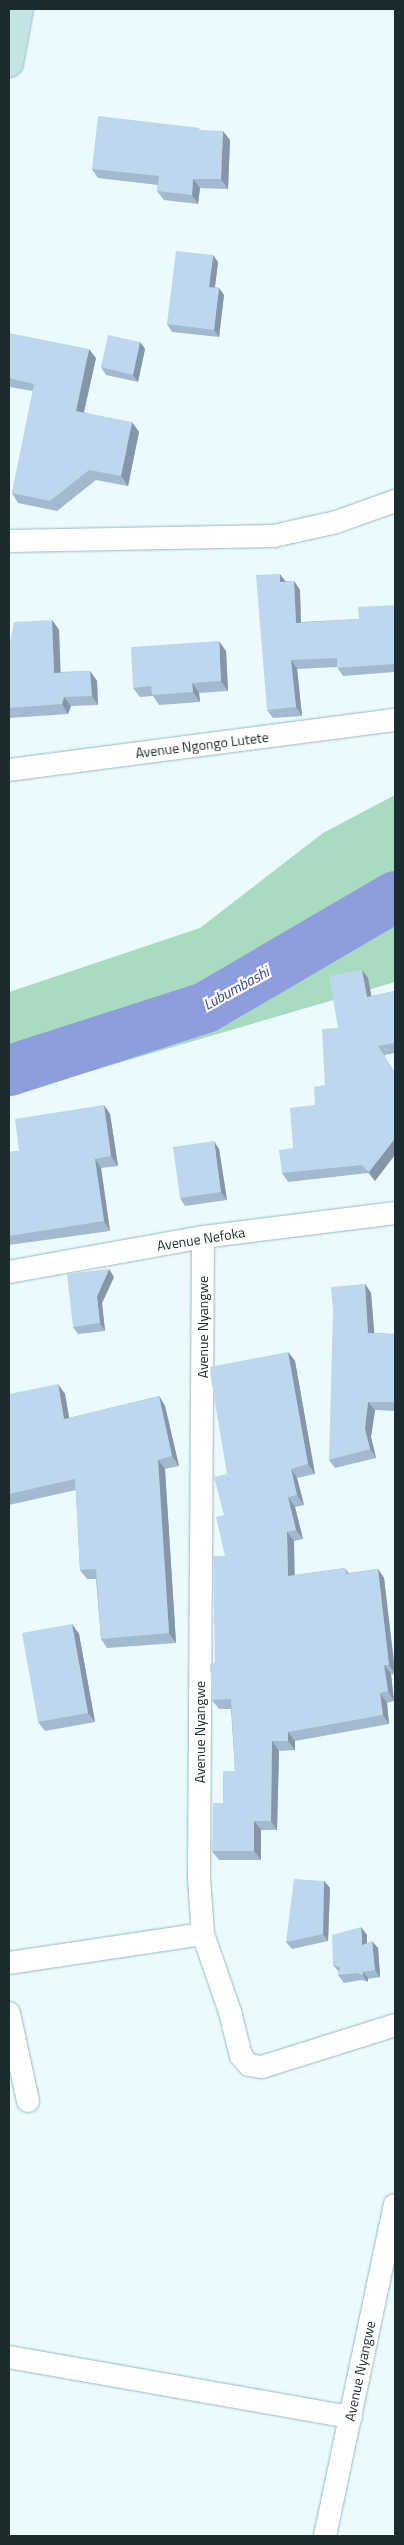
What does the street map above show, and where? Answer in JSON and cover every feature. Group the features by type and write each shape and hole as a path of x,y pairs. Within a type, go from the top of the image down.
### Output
{"street":[{"path":"9,63 18,9"},
{"path":"9,540 274,536 336,522 395,501"},
{"name":"Avenue Ngongo Lutete","path":"9,770 395,720"},
{"name":"Avenue Nefoka","path":"9,1272 203,1237 395,1213"},
{"name":"Avenue Nyangwe","path":"203,1237 199,1878 203,1934 230,2012 241,2056 249,2065 262,2068 395,2025"},
{"path":"9,1962 203,1934"},
{"path":"9,2013 28,2100"},
{"name":"Avenue Nyangwe","path":"326,2536 395,2205"},
{"path":"9,2357 351,2416"}],"green space":[{"path":"395,795 395,982 9,1095 9,992 200,928 323,833"}],"building":[{"path":"98,116 200,128 199,130 223,131 221,179 193,179 192,195 157,191 159,176 92,169"},
{"path":"176,251 213,255 209,287 219,288 214,330 167,324"},
{"path":"9,333 89,349 76,411 132,422 121,476 89,470 50,501 12,493 34,384 9,378"},
{"path":"108,335 140,342 133,375 101,367"},
{"path":"280,574 280,582 294,581 296,623 359,619 358,607 395,605 395,664 337,668 337,658 291,660 296,707 267,710 256,575"},
{"path":"52,620 54,673 90,671 92,696 64,697 62,704 9,708 9,648 14,622"},
{"path":"219,641 221,681 192,683 193,692 152,695 151,686 133,688 131,647"},
{"path":"362,970 367,997 395,991 395,1043 378,1046 395,1072 395,1138 369,1172 362,1165 282,1173 279,1150 293,1148 290,1108 315,1105 314,1087 325,1085 322,1029 338,1028 329,976"},
{"path":"104,1105 111,1156 95,1159 104,1221 9,1236 9,1152 19,1151 15,1119"},
{"path":"214,1141 221,1192 180,1198 173,1147"},
{"path":"109,1269 97,1296 100,1323 73,1327 67,1274"},
{"path":"365,1284 368,1333 395,1334 395,1402 368,1402 365,1429 370,1449 329,1460 333,1310 331,1287"},
{"path":"288,1352 308,1464 291,1469 297,1495 288,1497 296,1530 287,1532 288,1576 345,1568 346,1574 378,1569 389,1665 384,1665 388,1691 380,1693 383,1715 288,1732 288,1741 272,1741 271,1821 254,1821 254,1851 212,1851 213,1803 223,1803 223,1771 235,1771 231,1699 212,1700 210,1664 215,1663 213,1556 225,1556 216,1517 224,1515 214,1477 227,1474 209,1367"},
{"path":"58,1384 64,1419 159,1396 172,1456 158,1460 169,1633 101,1639 96,1569 80,1570 75,1479 9,1494 9,1394"},
{"path":"72,1624 88,1713 38,1722 22,1633"},
{"path":"294,1879 324,1881 323,1934 286,1942"},
{"path":"361,1927 362,1945 372,1941 375,1970 363,1972 363,1975 357,1973 338,1975 340,1967 333,1965 332,1935"}],"waterway":[{"name":"Lubumbashi","path":"9,1070 205,1007 395,896"}]}
